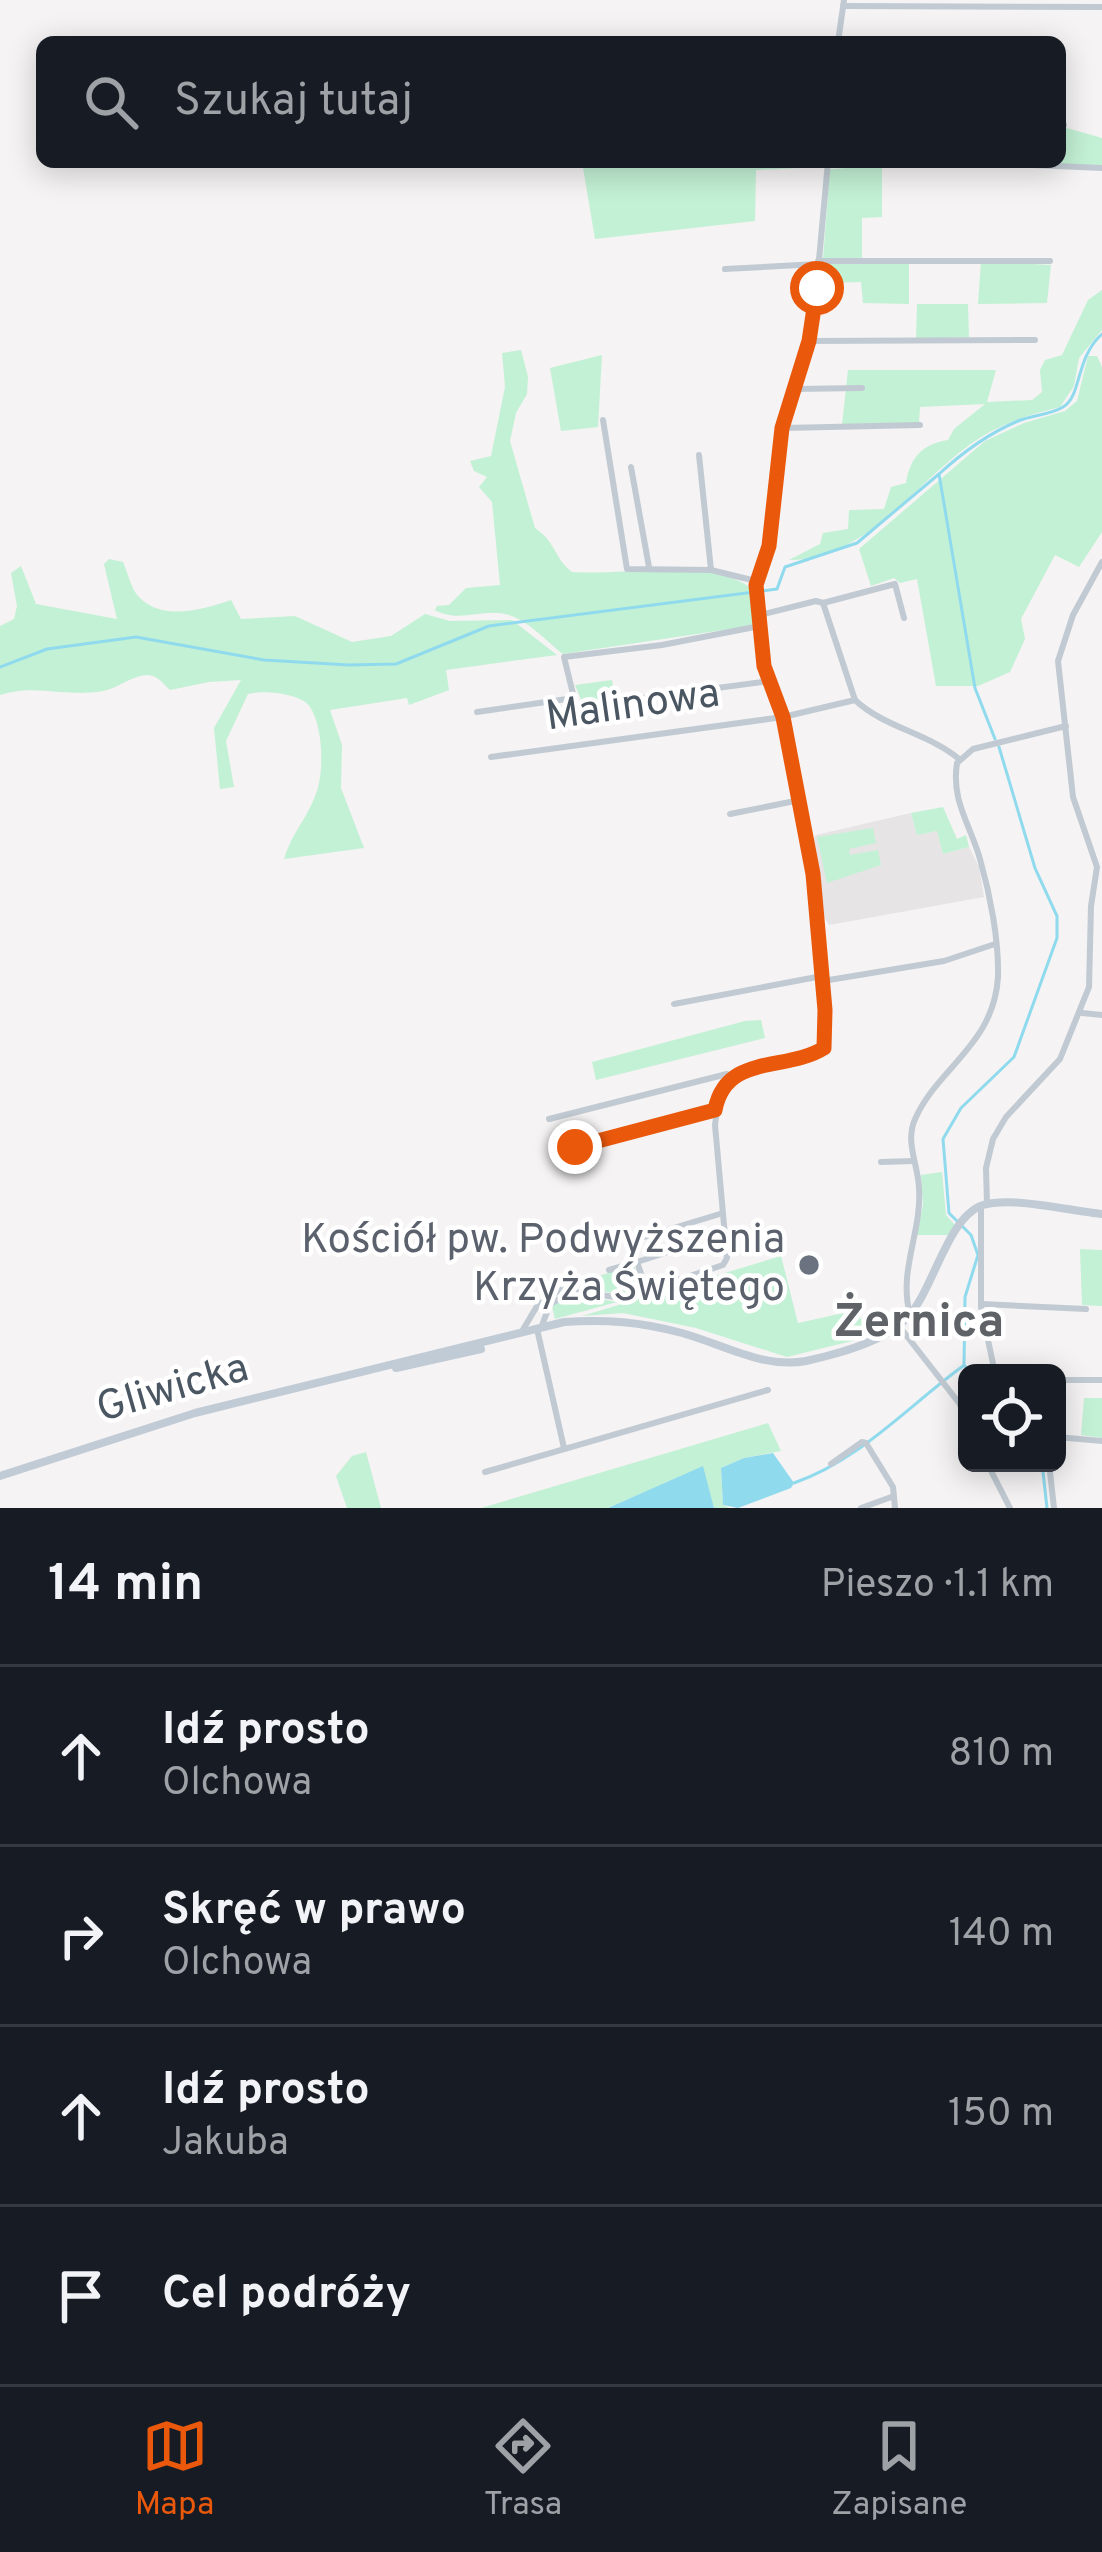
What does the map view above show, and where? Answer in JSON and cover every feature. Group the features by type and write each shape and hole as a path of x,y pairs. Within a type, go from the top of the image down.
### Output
{"street":[{"path":"839,36 843,3 1102,7"},
{"path":"1066,166 1102,168"},
{"path":"518,1335 548,1296 560,1290 615,1298 647,1292 726,1263 715,1110 721,1090 732,1077 751,1068 822,1051 822,979 813,874 783,717 769,681 757,589 769,546 782,428 809,341 827,168"},
{"path":"725,269 818,262 1050,261"},
{"path":"809,341 1035,340"},
{"path":"794,388 862,388"},
{"path":"603,420 627,569 710,570 757,589"},
{"path":"782,428 920,425"},
{"path":"699,454 710,570"},
{"path":"631,467 649,567"},
{"path":"993,1364 981,1304 986,1168 993,1139 1006,1118 1055,1066 1081,1013 1090,980 1097,867 1075,805 1058,654 1087,584 1102,562"},
{"path":"760,615 895,584 904,618"},
{"path":"823,603 855,700 871,714 959,759"},
{"path":"477,712 574,698 564,657 760,626"},
{"path":"620,701 769,681"},
{"name":"Malinowa","path":"491,757 783,717 855,700"},
{"path":"910,1315 905,1274 920,1199 910,1133 916,1115 968,1052 997,983 981,862 956,803 959,759 968,751 997,742 1066,726"},
{"path":"730,814 800,800"},
{"path":"674,1004 944,961 995,944"},
{"path":"1081,1013 1102,1016"},
{"path":"549,1119 727,1074 732,1077"},
{"path":"575,1147 715,1110"},
{"path":"881,1162 914,1161"},
{"path":"984,1205 1102,1214"},
{"name":"Gliwicka","path":"0,1476 174,1419 365,1371 421,1365 560,1323 638,1322 787,1363 830,1354 899,1325 910,1315 959,1226 984,1205"},
{"path":"631,1241 723,1214"},
{"path":"609,1270 665,1253"},
{"path":"638,1262 647,1292"},
{"path":"539,1328 548,1307 559,1297 581,1290"},
{"path":"981,1304 1086,1309"},
{"path":"548,1307 550,1317 560,1323"},
{"path":"531,1315 539,1328 564,1448"},
{"path":"899,1325 958,1400"},
{"path":"1066,1380 1102,1379"},
{"path":"485,1472 768,1390"},
{"path":"1066,1438 1102,1441"},
{"path":"831,1464 862,1442 868,1445 894,1496 895,1508"},
{"path":"992,1472 1010,1508"},
{"path":"1050,1472 1054,1508"},
{"path":"861,1508 894,1496"}],"shaded area":[{"path":"911,813 917,835 937,831 943,854 969,847 979,867 984,897 829,925 823,915 813,839"}],"green space":[{"path":"1066,128 1102,138 1102,167 1066,165"},
{"path":"583,168 801,168 756,170 755,221 595,239"},
{"path":"882,168 882,217 862,218 862,258 823,258 830,169"},
{"path":"909,259 909,304 863,303 861,282 823,283 823,263"},
{"path":"981,261 1051,265 1047,303 978,304"},
{"path":"1102,290 1102,330 1079,358 1074,386 1060,407 981,437 891,514 844,547 789,560 820,544 823,533 848,529 849,510 884,509 891,487 906,483 919,453 948,440 954,429 985,404 920,407 919,423 842,425 848,370 996,370 987,402 1032,400 1042,392 1040,370 1045,360 1062,355 1088,300"},
{"path":"917,304 968,304 969,337 916,339"},
{"path":"521,350 527,394 516,413 510,441 535,528 566,567 592,573 691,571 735,579 752,589 757,625 563,654 513,616 452,615 435,610 449,605 466,588 500,585 492,502 479,487 487,477 474,471 470,461 491,456 505,387 502,353"},
{"path":"602,355 598,427 561,431 550,368"},
{"path":"1088,356 1097,356 1102,367 1102,532 1079,567 1055,555 1021,619 1025,639 1010,672 978,686 936,686 917,579 900,583 894,578 871,586 859,549 985,441 1065,411 1077,401"},
{"path":"109,559 123,562 136,594 159,609 184,611 231,600 241,619 295,616 352,642 391,636 425,614 450,621 512,620 557,655 446,670 449,690 409,705 407,698 330,710 342,745 341,788 364,848 284,859 314,800 321,771 318,725 305,702 281,694 248,694 226,741 234,787 220,789 214,728 241,680 170,690 147,675 103,691 27,690 0,695 0,626 14,619 17,606 11,573 21,566 36,604 117,619 104,564"},
{"path":"612,680 616,704 585,709 575,685"},
{"path":"943,807 957,839 966,835 969,847 943,854 937,831 917,835 911,813"},
{"path":"873,828 876,843 849,849 850,855 878,850 881,865 827,883 817,837"},
{"path":"761,1020 765,1038 596,1080 592,1062"},
{"path":"942,1172 946,1215 955,1225 948,1235 917,1235 923,1204 921,1175"},
{"path":"1080,1249 1102,1250 1102,1306 1082,1305"},
{"path":"781,1256 798,1323 857,1310 868,1337 787,1357 696,1328 623,1313 582,1316"},
{"path":"634,1265 642,1290 622,1295 602,1291 592,1278"},
{"path":"576,1294 617,1302 555,1319 552,1306"},
{"path":"1084,1398 1102,1398 1102,1438 1081,1435"},
{"path":"768,1423 781,1451 721,1468 723,1505 730,1508 714,1508 702,1467 608,1508 481,1508"},
{"path":"366,1452 381,1508 347,1508 336,1476 352,1456"}],"water":[{"path":"773,1453 794,1483 791,1488 738,1508 723,1505 721,1468"},
{"path":"703,1466 714,1508 608,1508"}],"waterway":[{"path":"995,739 975,688 939,474 996,432 1069,402 1087,354 1102,334"},
{"path":"0,667 47,649 136,637 264,660 396,664 489,626 777,589 785,567 857,543 939,474"},
{"path":"964,1364 965,1297 978,1255 971,1235 949,1213 943,1139 961,1108 1014,1057 1057,938 1057,916 1035,868 999,747"},
{"path":"794,1483 862,1447 958,1370"},
{"path":"1043,1472 1047,1508"}],"place":[{"name":"Kościół pw. Podwyższenia Krzyża Świętego","path":"809,1265"}],"district":[{"name":"Żernica","path":"919,1324"}],"route":[{"path":"575,1147 715,1110 718,1095 735,1075 824,1048 813,874 783,717 764,666 756,585 769,546 782,428 809,341 817,288"}]}
